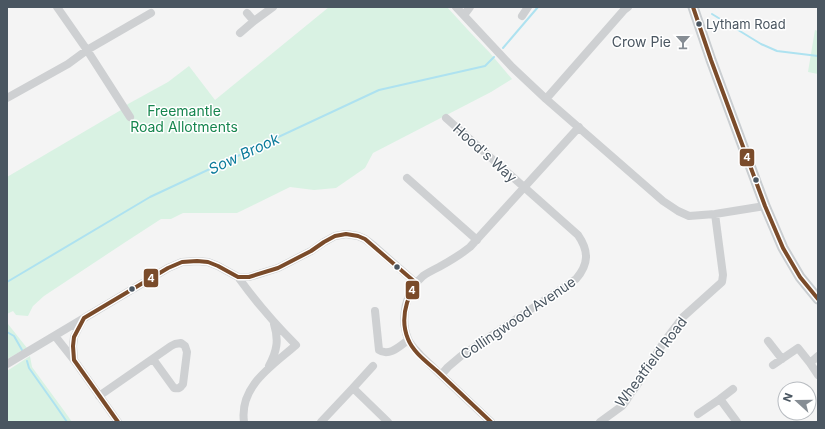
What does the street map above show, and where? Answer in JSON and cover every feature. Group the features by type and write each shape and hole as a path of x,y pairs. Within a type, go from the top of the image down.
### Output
{"main road":[{"path":"694,7 710,60 765,206 783,248 800,277 818,299"}],"street":[{"path":"58,7 130,117"},
{"path":"240,33 274,7"},
{"path":"456,7 512,67 663,201 678,211 689,216 715,214 765,206"},
{"path":"464,16 470,7"},
{"path":"522,16 528,7"},
{"path":"546,98 628,7"},
{"path":"7,98 68,64 87,50 151,13"},
{"path":"247,13 254,21"},
{"name":"Hood's Way","path":"446,118 524,187"},
{"path":"489,422 411,345 408,340 404,319 409,296 416,283 423,276 461,254 470,247 579,127"},
{"path":"407,178 477,240"},
{"name":"Collingwood Avenue","path":"442,375 448,367 461,356 576,279 585,265 587,256 583,243 578,235 524,187"},
{"name":"Wheatfield Road","path":"600,422 622,406 626,401 664,342 683,317 722,282 723,275 715,214"},
{"path":"238,277 249,277 278,268 311,251 330,238 346,234 365,239 416,283"},
{"path":"7,364 168,268 182,262 197,261 208,262 238,277 249,293 296,345 267,368"},
{"path":"375,311 379,350 382,353 390,352 408,340"},
{"path":"74,360 74,337 84,318"},
{"path":"244,422 243,409 247,396 275,354 276,332 273,321"},
{"path":"58,334 74,360 118,422"},
{"path":"768,341 782,359"},
{"path":"99,396 153,359 175,344 181,343 185,346 187,352 183,384 178,388 174,388 153,359"},
{"path":"773,365 798,348 818,375"},
{"path":"810,363 818,356"},
{"path":"321,422 373,366"},
{"path":"353,388 388,422"},
{"path":"698,414 733,389"},
{"path":"720,399 737,422"}],"green space":[{"name":"Freemantle Road Allotments","path":"329,7 447,7 512,79 491,92 373,153 365,168 336,188 314,190 290,187 237,213 183,213 171,219 161,219 44,296 33,306 28,316 16,315 13,311 7,314 7,177 121,110 128,104 168,82 189,66 215,100"},
{"path":"815,30 818,31 818,74 808,72"},
{"path":"7,321 27,348 7,359"},
{"path":"30,356 32,367 72,422 7,422 7,371"}],"waterway":[{"name":"Sow Brook","path":"503,48 538,7"},
{"path":"712,14 761,44 777,51 818,56"},
{"name":"Sow Brook","path":"7,282 150,197 379,90 485,66 494,57"},
{"path":"7,332 14,336 22,350"},
{"path":"27,361 29,368 67,422"}],"transit line":[{"name":"4","path":"693,7 765,206 783,248 800,277 818,299"},
{"name":"4","path":"118,422 74,360 74,337 84,318 168,268 182,262 208,262 238,277 249,277 278,268 311,251 335,236 346,234 365,239 416,283 409,296 404,317 404,325 410,344 491,422"}],"place":[{"name":"Lytham Road","path":"699,24"},
{"name":"Crow Pie","path":"683,42"}]}
